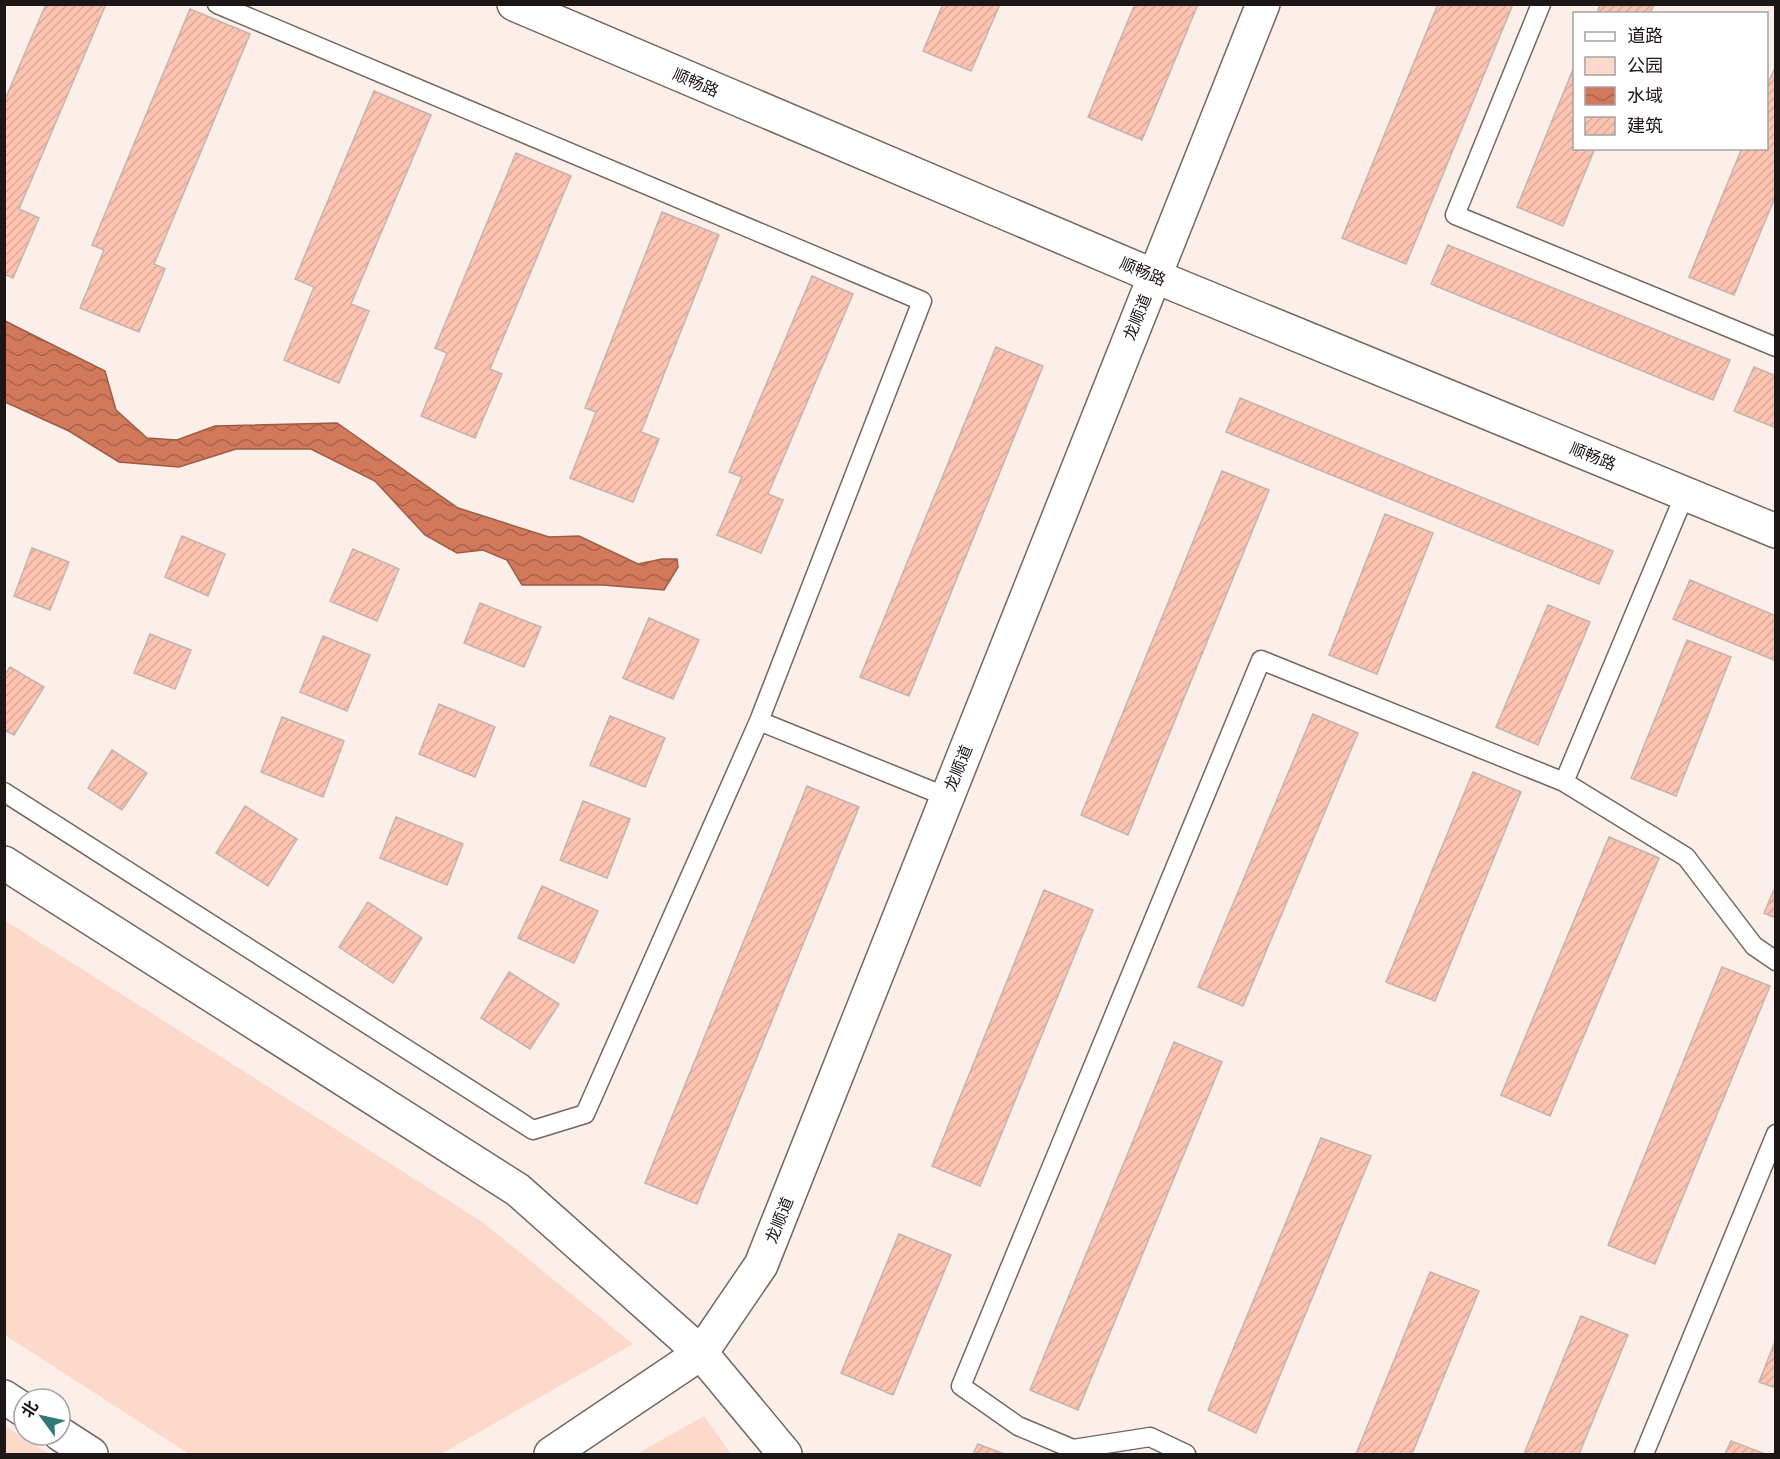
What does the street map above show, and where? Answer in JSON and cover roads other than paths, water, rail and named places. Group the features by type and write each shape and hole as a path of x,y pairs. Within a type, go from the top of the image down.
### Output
{"street":[{"name":"顺畅路","path":"514,4 1154,276 1776,531"},
{"name":"龙顺道","path":"550,1455 701,1353 761,1265 1263,4"},
{"path":"4,862 518,1190 701,1353 785,1455"},
{"path":"72,1442 90,1455"}],"lane":[{"path":"4,792 533,1130 585,1114 759,721 922,301 217,4"},
{"path":"1541,4 1455,215 1776,347"},
{"path":"1564,782 1685,494"},
{"path":"1186,1455 1150,1437 1073,1449 1018,1426 961,1386 1261,660 1564,782 1686,857 1754,946 1776,961"},
{"path":"759,721 947,797"},
{"path":"1644,1455 1776,1134"}],"water":[{"path":"5,321 105,371 116,410 147,438 177,440 215,426 337,423 458,508 549,537 579,536 638,564 662,559 677,559 678,567 664,590 603,585 522,585 507,560 483,550 457,553 425,535 375,481 311,449 236,449 179,467 119,462 69,431 5,402"}]}
